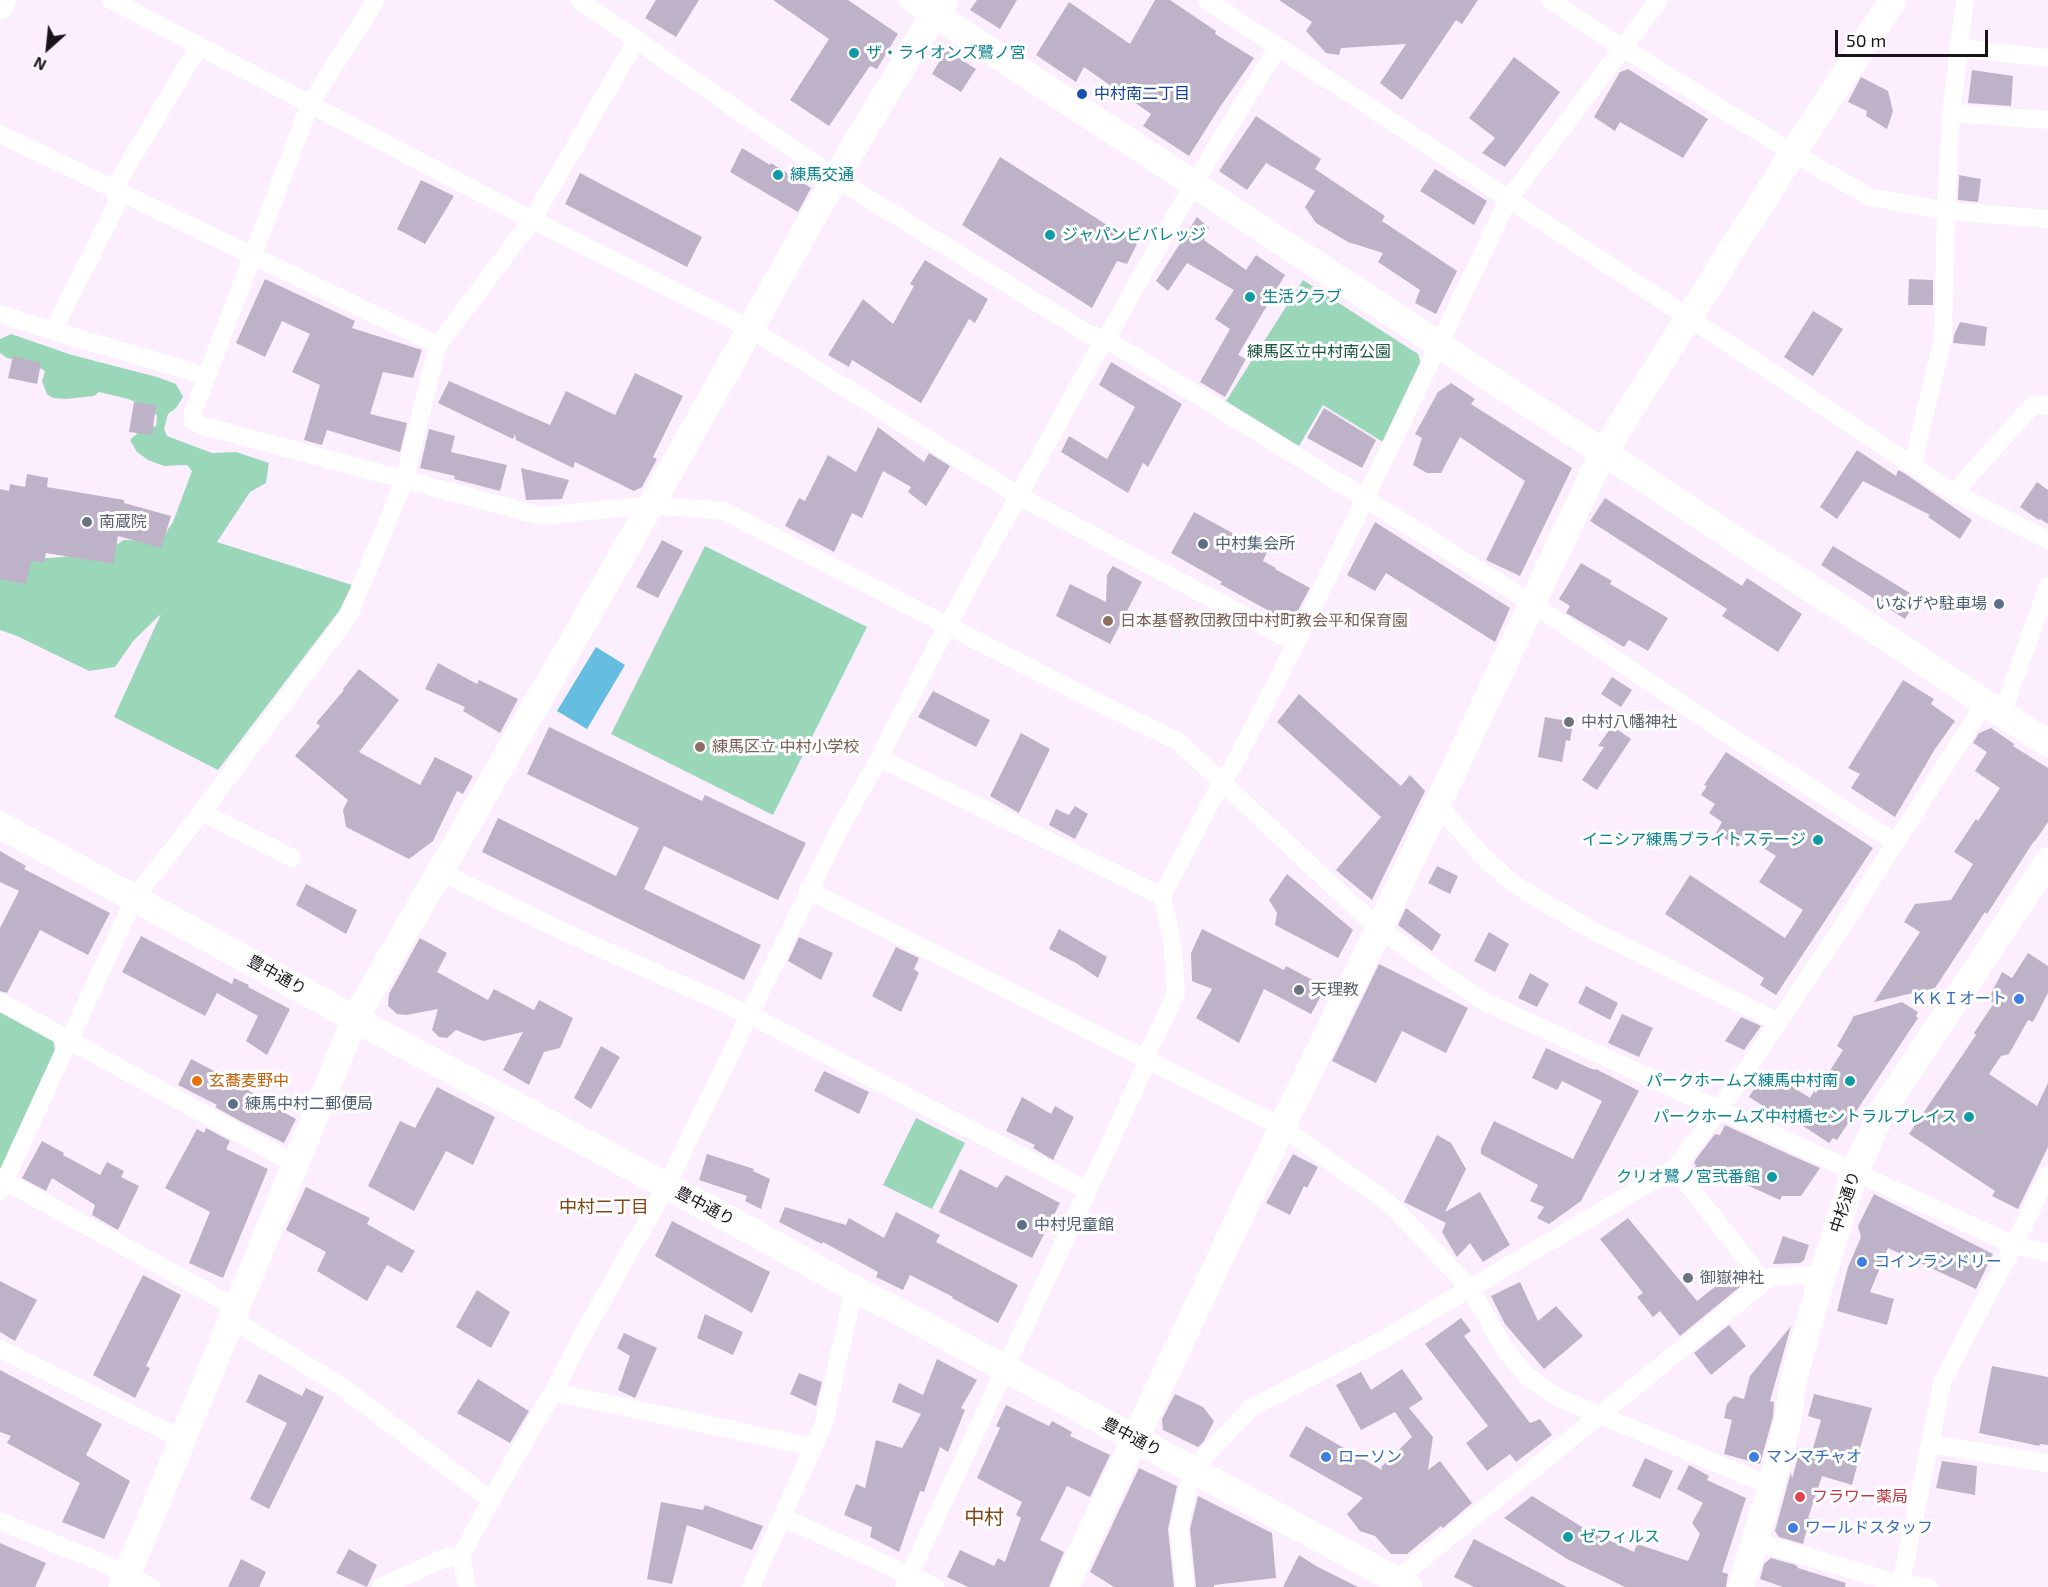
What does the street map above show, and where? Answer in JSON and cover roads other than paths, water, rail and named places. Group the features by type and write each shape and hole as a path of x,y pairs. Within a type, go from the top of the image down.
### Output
{"street":[{"path":"0,6 3,0"},
{"path":"111,0 532,220 751,328 1019,496 1296,643"},
{"path":"376,0 310,104 193,412 193,420 200,425 541,516 651,505 724,511 1179,742 1379,928 1483,1001 2014,1245 2048,1253"},
{"path":"579,0 835,178 1090,335 1106,339 1366,499 1533,604 1713,725 1895,842"},
{"path":"1207,0 1956,494 2048,540"},
{"path":"1550,0 1793,153 1870,197 1946,211 2048,219"},
{"path":"907,1581 1145,1067 1145,1059 1176,993 1172,939 1162,896 1222,781 1232,768 1296,643 1509,200 1659,0"},
{"path":"1065,1587 1603,453 1893,0"},
{"path":"1913,464 1943,338 1951,113 1965,0"},
{"path":"125,1581 355,1019 651,505 931,5 1194,183 2048,744"},
{"path":"491,1500 342,1387 235,1314 2,1186 135,897 202,812 349,615 404,481 438,345 532,220 636,41"},
{"path":"53,331 117,204 116,191 119,180 199,46"},
{"path":"467,1587 461,1556 667,1185 837,834 947,626 1096,354 1194,183 1278,47"},
{"path":"1958,48 2048,58"},
{"path":"1951,113 2048,120"},
{"path":"0,134 438,345"},
{"path":"0,314 207,376"},
{"path":"1956,494 1965,480 2034,404 2048,406"},
{"path":"1185,1587 1179,1528 1194,1470 1251,1408 1377,1343 1675,1168 1719,1110 1895,842 1992,708 2007,700 2048,586"},
{"path":"879,758 1162,896"},
{"path":"1438,804 1483,857 1514,884 1592,930 1778,1022"},
{"path":"202,812 292,858"},
{"name":"豊中通り","path":"0,825 355,1019 667,1185 854,1289 1194,1470 1398,1585"},
{"name":"中杉通り","path":"1741,1587 1788,1420 1793,1381 1855,1171 1883,1110 2048,861"},
{"path":"439,872 566,933 748,1014 1087,1190"},
{"path":"808,890 1282,1127 1390,1204 1471,1289 1505,1350 1527,1376 1559,1398 1771,1486"},
{"path":"0,1002 295,1164"},
{"path":"1675,1168 1764,1282"},
{"path":"1900,1585 1943,1380 2048,1175"},
{"path":"1398,1585 1599,1415 1764,1282 1771,1277 1823,1274"},
{"path":"751,1587 824,1423 854,1289"},
{"path":"0,1349 184,1440"},
{"path":"554,1392 814,1447"},
{"path":"1930,1444 2048,1463"},
{"path":"782,1517 907,1581 935,1587"},
{"path":"0,1521 125,1581 151,1587"},
{"path":"1754,1542 1900,1585 1929,1587"},
{"path":"381,1587 447,1557 461,1556"}],"water":[{"path":"596,647 625,665 587,729 557,711"}],"place":[{"name":"ザ・ライオンズ鷺ノ宮","path":"854,53"},
{"name":"中村南二丁目","path":"1082,94"},
{"name":"練馬交通","path":"778,175"},
{"name":"ジャパンビバレッジ","path":"1050,235"},
{"name":"生活クラブ","path":"1250,297"},
{"name":"南蔵院","path":"87,522"},
{"name":"中村集会所","path":"1203,544"},
{"name":"いなげや駐車場","path":"1999,604"},
{"name":"日本基督教団教団中村町教会平和保育園","path":"1108,621"},
{"name":"中村八幡神社","path":"1569,722"},
{"name":"練馬区立 中村小学校","path":"700,747"},
{"name":"イニシア練馬ブライトステージ","path":"1818,840"},
{"name":"天理教","path":"1299,990"},
{"name":"ＫＫＩオート","path":"2019,999"},
{"name":"玄蕎麦野中","path":"197,1081"},
{"name":"パークホームズ練馬中村南","path":"1850,1081"},
{"name":"練馬中村二郵便局","path":"233,1104"},
{"name":"パークホームズ中村橋セントラルプレイス","path":"1969,1117"},
{"name":"クリオ鷺ノ宮弐番館","path":"1772,1177"},
{"name":"中村児童館","path":"1022,1225"},
{"name":"コインランドリー","path":"1862,1262"},
{"name":"御嶽神社","path":"1688,1278"},
{"name":"ローソン","path":"1326,1457"},
{"name":"マンマチャオ","path":"1754,1457"},
{"name":"フラワー薬局","path":"1800,1497"},
{"name":"ワールドスタッフ","path":"1793,1528"},
{"name":"ゼフィルス","path":"1568,1537"}],"district":[{"name":"中村二丁目","path":"604,1207"},
{"name":"中村","path":"984,1517"}],"park label":[{"name":"練馬区立中村南公園","path":"1319,352"}]}
